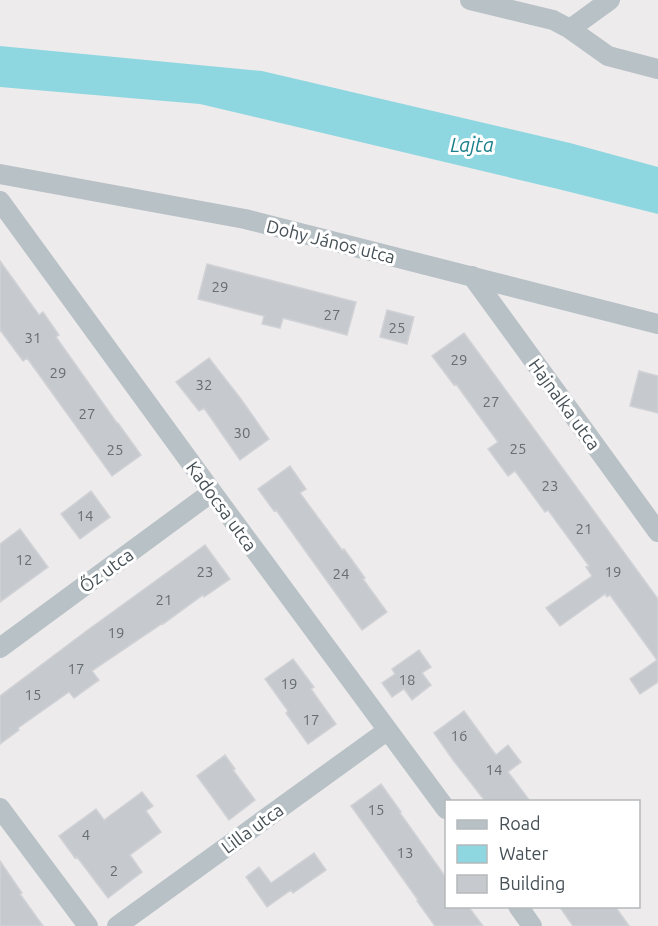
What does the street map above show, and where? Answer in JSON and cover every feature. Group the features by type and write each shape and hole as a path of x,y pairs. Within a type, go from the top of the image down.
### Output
{"street":[{"path":"470,0 553,20 570,28 608,56 658,69"},
{"path":"570,28 610,0"},
{"name":"Dohy János utca","path":"0,174 245,219 658,324"},
{"name":"Kadocsa utca","path":"0,201 445,806"},
{"name":"Hajnalka utca","path":"472,276 658,532"},
{"name":"Őz utca","path":"0,648 212,492"},
{"name":"Lilla utca","path":"117,926 388,730"},
{"path":"0,808 88,926"},
{"path":"519,908 532,926"}],"water":[{"name":"Lajta","path":"0,46 262,71 570,143 658,167 658,214 200,104 0,87"}],"building":[{"path":"0,261 39,315 43,312 59,335 56,337 141,455 112,476 27,358 23,361 0,330"},
{"path":"207,264 356,302 347,335 283,318 280,328 262,324 264,316 198,299"},
{"path":"387,310 414,317 407,344 380,337"},
{"path":"464,333 658,599 658,682 640,694 630,679 657,660 610,595 607,597 605,594 560,626 546,608 592,576 586,567 589,566 548,510 545,512 515,471 508,476 488,449 498,442 456,384 454,385 432,356"},
{"path":"209,358 269,439 240,460 204,408 199,411 176,382"},
{"path":"639,371 658,376 658,413 630,406"},
{"path":"290,466 306,489 300,493 342,550 344,549 387,612 362,630 276,510 274,511 258,489"},
{"path":"91,491 110,517 80,539 61,514"},
{"path":"20,529 48,567 0,602 0,544"},
{"path":"205,545 230,579 92,671 99,680 74,698 69,692 18,728 19,730 0,744 0,696"},
{"path":"419,650 431,667 422,673 431,685 412,700 404,689 392,697 382,683 395,674 392,669"},
{"path":"293,659 314,687 311,689 336,724 308,744 265,679"},
{"path":"464,711 496,755 508,745 521,762 508,772 529,800 484,800 434,733"},
{"path":"225,755 255,800 229,820 197,776"},
{"path":"381,784 445,876 445,908 470,908 483,926 435,926 351,806"},
{"path":"142,792 153,806 146,811 161,832 130,855 142,872 108,898 59,836 96,809 104,820"},
{"path":"314,853 326,870 293,893 291,890 267,907 246,877 259,867 271,883"},
{"path":"0,861 22,893 20,894 43,926 0,926"},
{"path":"560,908 616,908 629,926 573,926"}]}
